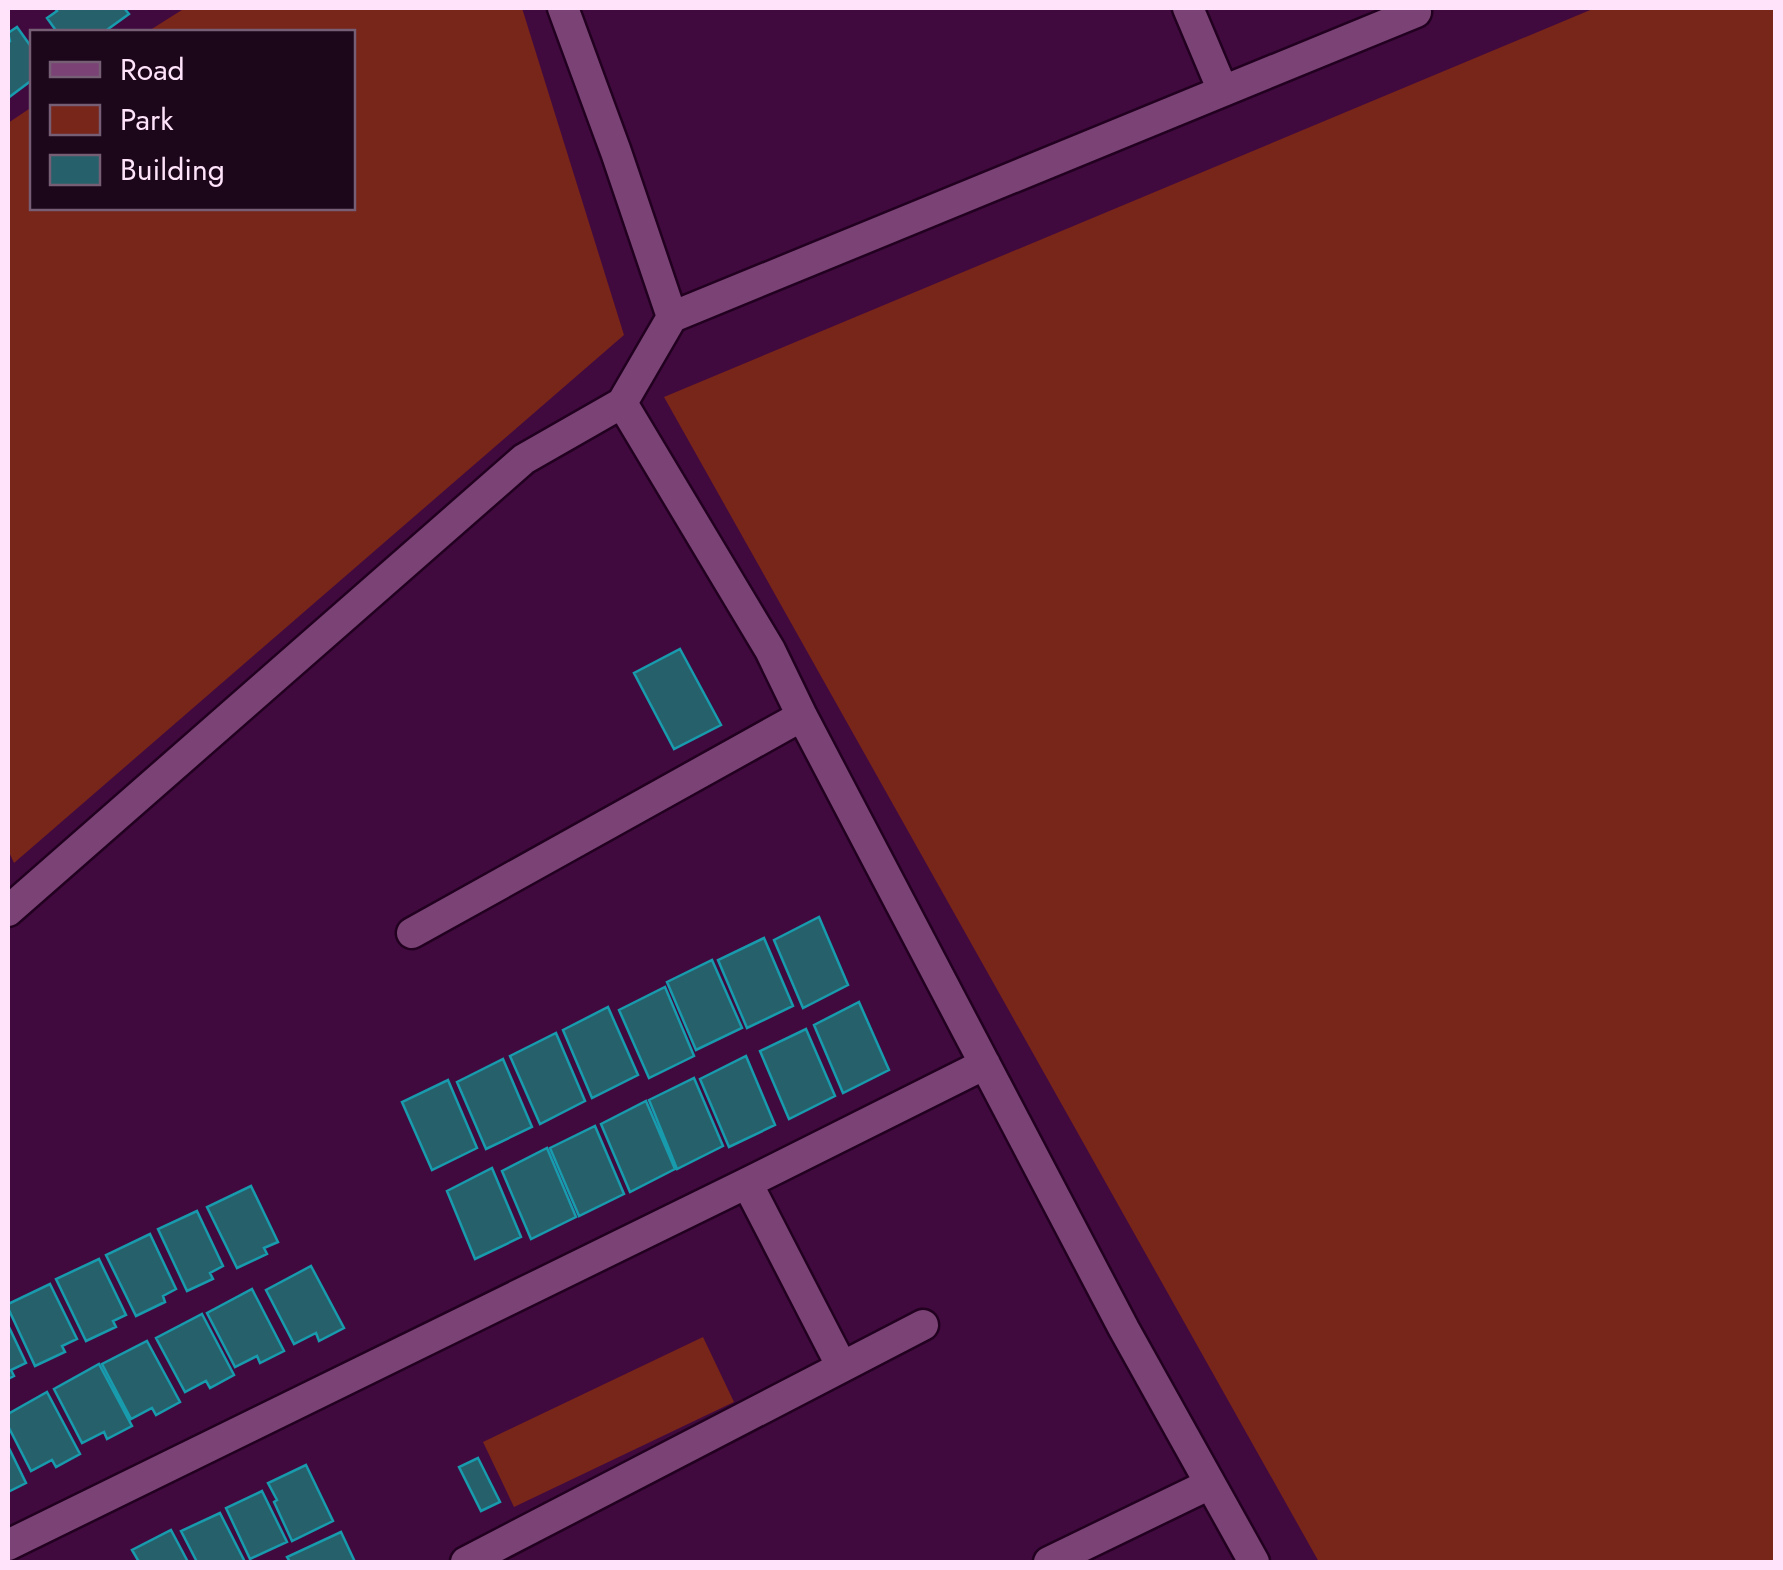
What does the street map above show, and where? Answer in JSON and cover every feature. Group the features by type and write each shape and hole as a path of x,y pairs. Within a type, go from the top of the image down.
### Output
{"street":[{"path":"563,8 672,317"},
{"path":"1188,8 1223,92"},
{"path":"8,911 524,460 622,404 672,317 1416,12"},
{"path":"622,404 770,650 1124,1329 1254,1562"},
{"path":"412,933 802,716"},
{"path":"8,1545 985,1064"},
{"path":"747,1183 842,1367"},
{"path":"466,1562 923,1325"},
{"path":"1048,1562 1210,1484"}],"green space":[{"path":"185,8 522,8 624,335 14,863 8,850 8,123 30,108 30,210 355,210 355,30 150,30"},
{"path":"1595,8 1775,8 1775,1562 1319,1562 664,397"},
{"path":"703,1337 734,1402 514,1507 483,1442"}],"building":[{"path":"55,8 124,8 129,14 107,30 56,30 47,18 57,11"},
{"path":"17,27 30,45 30,82 8,98 10,41 8,33"},
{"path":"680,649 721,725 674,749 634,673"},
{"path":"819,917 848,985 803,1008 774,940"},
{"path":"764,938 793,1006 747,1028 718,960"},
{"path":"712,960 742,1028 696,1050 667,982"},
{"path":"665,987 694,1056 649,1078 619,1010"},
{"path":"859,1002 889,1070 843,1093 814,1025"},
{"path":"608,1007 638,1075 592,1098 563,1030"},
{"path":"806,1029 835,1096 789,1119 760,1051"},
{"path":"556,1033 585,1101 540,1124 510,1056"},
{"path":"746,1056 775,1125 729,1147 700,1079"},
{"path":"503,1059 532,1127 486,1149 457,1082"},
{"path":"694,1078 723,1146 677,1169 649,1100"},
{"path":"448,1080 477,1148 432,1170 402,1102"},
{"path":"646,1101 675,1169 630,1192 601,1124"},
{"path":"595,1126 624,1194 579,1216 550,1148"},
{"path":"547,1148 576,1217 531,1239 502,1171"},
{"path":"492,1168 521,1237 475,1259 447,1191"},
{"path":"251,1186 278,1242 264,1248 267,1254 237,1268 207,1207"},
{"path":"197,1211 223,1266 210,1273 213,1279 187,1291 158,1229"},
{"path":"150,1234 176,1289 163,1296 165,1302 136,1316 106,1255"},
{"path":"99,1259 126,1315 113,1321 116,1327 86,1341 56,1279"},
{"path":"311,1266 344,1328 319,1341 316,1333 294,1344 266,1290"},
{"path":"50,1284 77,1339 62,1346 65,1352 35,1366 8,1304"},
{"path":"252,1289 284,1351 260,1363 257,1356 235,1367 207,1313"},
{"path":"202,1314 234,1375 210,1388 206,1381 185,1392 156,1338"},
{"path":"8,1325 26,1363 11,1370 14,1376 8,1379"},
{"path":"147,1341 180,1402 156,1415 152,1408 131,1419 102,1364"},
{"path":"99,1364 132,1426 107,1439 104,1432 82,1443 54,1389"},
{"path":"47,1392 80,1454 56,1467 52,1460 31,1471 8,1426 8,1414"},
{"path":"8,1446 26,1483 8,1492"},
{"path":"478,1458 500,1502 481,1511 459,1467"},
{"path":"306,1465 333,1521 292,1541 268,1483"},
{"path":"262,1491 287,1542 250,1559 226,1508"},
{"path":"220,1513 245,1562 197,1562 181,1531"},
{"path":"171,1530 188,1562 139,1562 132,1550"},
{"path":"341,1532 355,1562 290,1562 287,1557"}]}
